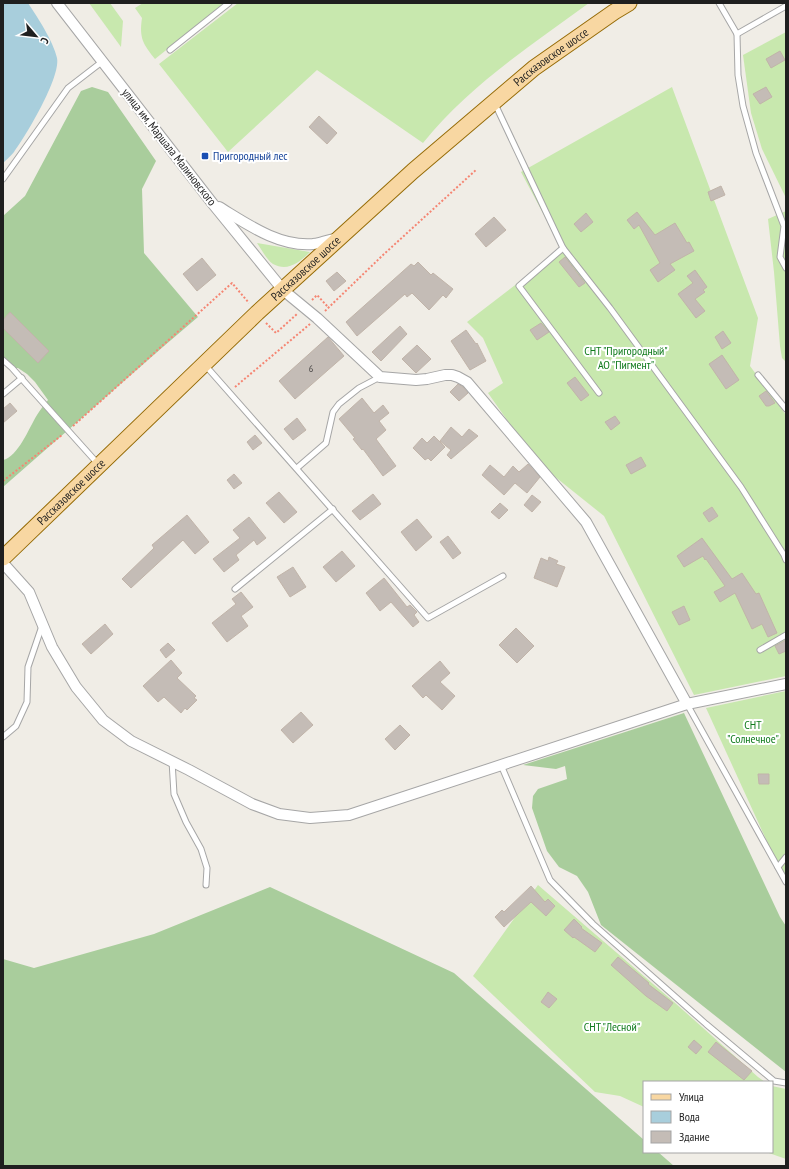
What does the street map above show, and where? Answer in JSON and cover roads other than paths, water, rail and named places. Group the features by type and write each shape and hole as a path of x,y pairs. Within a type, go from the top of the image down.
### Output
{"main road":[{"name":"Рассказовское шоссе","path":"3,558 257,313 413,171 534,68 619,6"}],"street":[{"name":"улица им. Маршала Малиновского","path":"57,3 213,204 283,290 317,318 380,377"},
{"path":"213,204 272,237 293,242 312,244 340,237"},
{"path":"380,377 416,380 452,375 467,382 586,522 687,704"},
{"path":"3,563 29,592 52,648 76,687 104,720 131,741 252,804 279,814 310,818 349,815 687,704 786,684"}],"lane":[{"path":"170,50 229,3"},
{"path":"719,3 737,34 738,76 743,106 756,153 785,225 780,257 786,268"},
{"path":"737,34 786,6"},
{"path":"3,179 68,88 103,61"},
{"path":"494,101 563,248 610,308 741,486 786,560"},
{"path":"563,248 519,286 599,393"},
{"path":"3,360 22,378 99,465"},
{"path":"204,364 428,618 503,576"},
{"path":"758,375 786,409"},
{"path":"296,468 326,443 333,412 339,404 359,388 380,377"},
{"path":"3,394 22,378"},
{"path":"235,589 333,509"},
{"path":"3,737 16,726 28,702 28,667 43,625"},
{"path":"760,650 786,635"},
{"path":"687,704 786,882"},
{"path":"172,761 174,794 186,822 201,849 207,868 206,885"},
{"path":"501,765 550,880 593,924 706,1024 774,1081 786,1083"},
{"path":"778,867 786,857"}],"water":[{"path":"3,3 28,3 49,37 57,58 57,67 42,106 13,153 3,163"}],"place":[{"name":"Пригородный лес","path":"205,156"}],"park label":[{"name":"СНТ \"Пригородный\" АО \"Пигмент\"","path":"626,358"},
{"name":"СНТ \"Солнечное\"","path":"753,732"},
{"name":"СНТ \"Лесной\"","path":"612,1027"}]}
